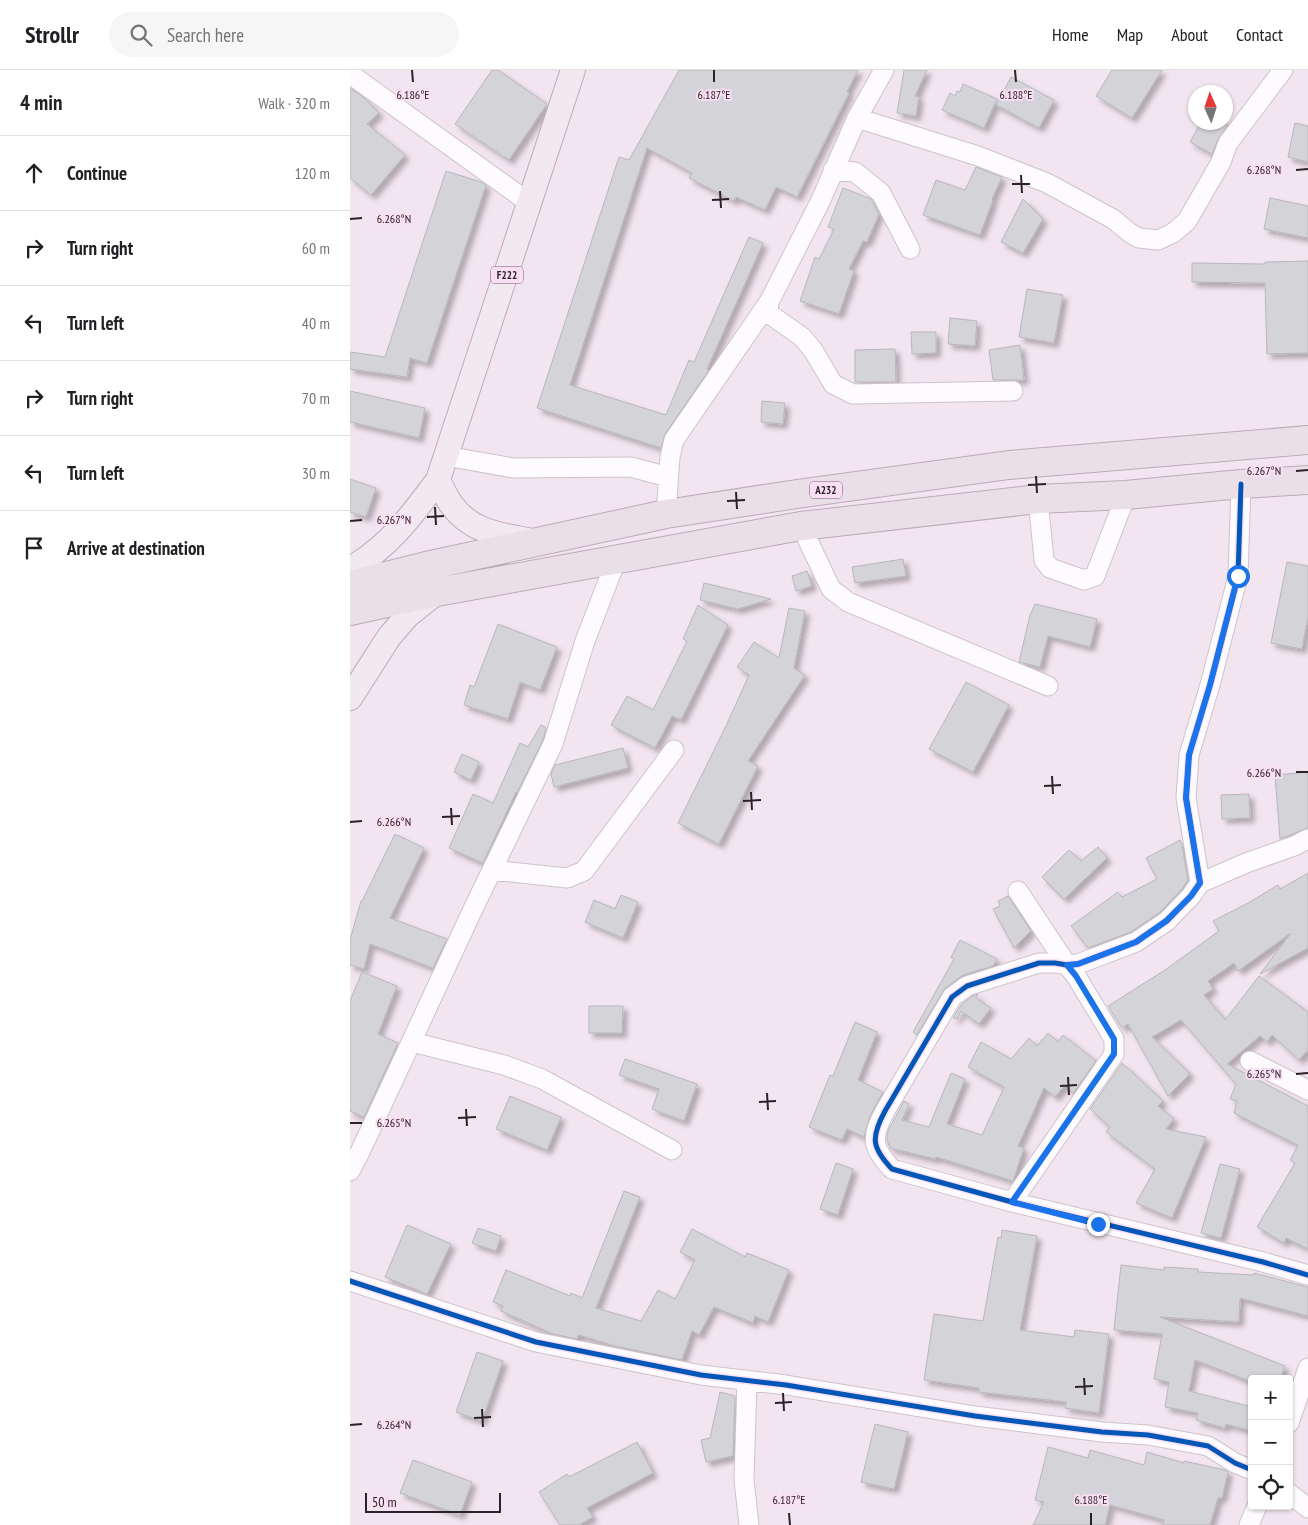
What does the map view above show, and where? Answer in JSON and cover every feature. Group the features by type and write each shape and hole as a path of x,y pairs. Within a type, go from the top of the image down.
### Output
{"highway":[{"name":"A232","path":"350,585 666,514 797,494 1009,465 1308,440"},
{"path":"350,611 437,592 617,558 801,526 1038,499 1126,495 1241,484 1308,480"}],"main road":[{"name":"F222","path":"350,569 390,538 408,520 438,480 574,70"},
{"path":"438,480 451,505 465,520 487,532 537,542"},
{"path":"350,698 389,637 408,616 437,592"}],"street":[{"path":"666,514 668,477 674,440 770,302 820,202 857,118 884,70"},
{"path":"857,118 978,156 1047,183 1113,219 1140,238 1158,240 1173,233 1187,221 1221,162 1228,143 1283,70"},
{"path":"350,74 531,204"},
{"path":"833,170 855,172 881,193 910,249"},
{"path":"770,302 768,313 802,337 813,350 832,384 853,394 1013,391"},
{"path":"446,456 513,468 631,467 668,477"},
{"path":"1200,883 1186,798 1189,755 1210,685 1238,576 1241,484"},
{"path":"1038,499 1044,560 1050,568 1084,580 1095,576 1126,495"},
{"path":"801,526 831,589 848,602 1048,686"},
{"path":"350,1172 552,744 585,641 617,558"},
{"path":"492,870 567,878 584,871 674,750"},
{"path":"1308,838 1294,846 1246,863 1200,883 1191,896 1166,921 1136,942 1078,964 1039,964 967,986 952,997 876,1128 874,1138 882,1159 892,1169 1012,1202 1262,1262 1308,1275"},
{"path":"1012,1202 1114,1054 1114,1039 1076,976 1018,891"},
{"path":"412,1042 504,1065 542,1079 672,1150"},
{"path":"1250,1061 1308,1090"},
{"path":"350,1282 536,1342 701,1375 786,1385 975,1416 1102,1432 1148,1435 1208,1446 1235,1464 1248,1469"},
{"path":"1290,1420 1308,1368"},
{"path":"747,1380 744,1480 749,1525"},
{"path":"1293,1496 1308,1508"},
{"path":"1249,1525 1255,1510"}],"building":[{"path":"492,70 498,70 547,104 509,160 455,124"},
{"path":"679,70 858,70 847,92 849,93 797,197 776,187 765,210 736,197 734,201 689,178 692,173 647,148 570,385 666,415 689,360 694,362 749,237 763,243 707,369 709,370 665,434 661,448 537,408 619,157 629,160"},
{"path":"904,70 927,70 915,96 919,97 916,116 897,113"},
{"path":"1112,70 1162,70 1132,118 1096,96"},
{"path":"1011,77 1054,100 1039,128 996,105"},
{"path":"963,84 997,99 984,128 942,110 950,93 955,96 957,91 960,92"},
{"path":"350,88 364,98 379,113 367,124 405,155 371,195 350,178"},
{"path":"1295,123 1308,126 1308,162 1288,157"},
{"path":"1197,130 1224,130 1218,139 1212,154 1190,142"},
{"path":"976,167 1002,177 992,199 980,235 923,215 936,180 965,190"},
{"path":"446,171 486,185 427,363 410,358 407,377 350,369 350,352 385,357"},
{"path":"843,188 871,199 879,214 867,242 863,241 849,269 854,271 839,314 800,301 815,257 819,259 834,229 828,227"},
{"path":"1270,198 1308,206 1308,238 1264,229"},
{"path":"1023,199 1043,219 1023,253 1001,242"},
{"path":"1308,261 1308,353 1267,354 1265,283 1192,282 1192,263 1265,264 1265,262"},
{"path":"1027,289 1063,295 1054,343 1019,337"},
{"path":"950,318 977,321 975,346 948,344"},
{"path":"911,332 936,332 936,353 912,354"},
{"path":"1020,345 1024,380 993,380 989,350"},
{"path":"895,349 896,382 855,382 855,350"},
{"path":"350,391 425,408 419,438 350,422"},
{"path":"762,401 785,403 783,424 761,422"},
{"path":"350,479 376,488 366,517 350,512"},
{"path":"903,559 906,576 855,583 852,567"},
{"path":"1287,562 1308,566 1308,617 1302,649 1271,643"},
{"path":"807,571 812,586 796,591 792,576"},
{"path":"704,583 771,599 738,609 700,600"},
{"path":"1035,604 1097,619 1090,647 1048,636 1040,667 1019,662 1030,615"},
{"path":"698,605 728,625 681,720 672,716 655,748 611,725 627,696 653,710 687,641 683,639"},
{"path":"789,608 805,611 794,668 805,675 748,761 758,766 719,844 678,823 749,675 737,667 754,642 779,658"},
{"path":"498,624 557,647 540,690 520,682 508,719 464,705 470,685 474,687"},
{"path":"966,682 1009,705 973,772 929,749"},
{"path":"541,725 546,728 543,740 483,863 449,848 473,794 493,803 520,743 528,747"},
{"path":"623,748 628,768 554,787 551,774 555,765"},
{"path":"462,754 479,762 471,780 454,772"},
{"path":"1308,772 1308,828 1280,839 1275,775"},
{"path":"1249,794 1250,818 1222,819 1221,795"},
{"path":"395,834 424,848 390,918 447,939 433,968 370,944 364,969 350,965 350,940 361,901"},
{"path":"1180,840 1188,880 1182,889 1160,912 1131,932 1088,948 1071,926 1118,892 1122,897 1157,879 1146,858"},
{"path":"1098,847 1107,858 1064,899 1042,877 1069,850 1081,861"},
{"path":"1308,873 1308,948 1260,974 1291,933 1238,971 1234,963 1208,981 1213,989 1204,995 1225,1020 1259,976 1308,1012 1308,1050 1299,1060 1272,1035 1267,1042 1260,1036 1227,1064 1308,1106 1308,1249 1286,1238 1284,1243 1257,1227 1295,1163 1290,1160 1298,1145 1234,1113 1237,1101 1230,1099 1236,1084 1181,1020 1152,1037 1190,1074 1168,1096 1128,1024 1122,1028 1108,1006 1165,970 1219,931 1213,921 1278,885 1280,889"},
{"path":"621,895 638,902 623,938 585,922 594,900 615,909"},
{"path":"1008,896 1031,931 1014,948 993,909 1000,906 998,901"},
{"path":"960,940 997,959 993,966 963,975 945,988 917,1035 913,1032 954,959 951,957"},
{"path":"362,972 397,986 378,1034 398,1043 364,1117 350,1111 350,1001"},
{"path":"978,994 976,998 991,1008 979,1024 961,1011 957,1019 953,1018 961,1005 972,996"},
{"path":"589,1006 623,1006 622,1033 589,1033"},
{"path":"855,1022 877,1032 858,1080 883,1092 870,1116 864,1137 847,1129 842,1140 809,1127 830,1075 833,1076"},
{"path":"1048,1033 1058,1042 1063,1035 1096,1061 1073,1093 1065,1085 1055,1097 1044,1088 1018,1146 1024,1148 1013,1181 936,1157 935,1159 890,1148 887,1140 888,1131 904,1101 909,1104 902,1120 929,1127 951,1073 965,1079 947,1124 982,1135 1004,1087 968,1067 981,1042 1011,1059 1029,1038 1037,1046"},
{"path":"625,1059 697,1084 684,1121 652,1109 659,1089 619,1075"},
{"path":"1122,1063 1163,1101 1158,1106 1174,1119 1166,1129 1206,1137 1172,1218 1136,1203 1155,1169 1106,1132 1110,1127 1090,1109"},
{"path":"510,1096 561,1117 547,1150 496,1129"},
{"path":"836,1163 853,1169 838,1215 820,1209"},
{"path":"1220,1164 1240,1169 1221,1238 1201,1233"},
{"path":"624,1191 640,1197 596,1308 641,1321 658,1290 675,1299 695,1260 680,1252 692,1229 745,1257 747,1253 789,1270 768,1322 755,1316 753,1323 714,1307 699,1335 692,1331 682,1360 615,1346 579,1335 577,1339 553,1334 501,1311 503,1306 493,1302 506,1270 570,1296 571,1293 582,1298"},
{"path":"407,1225 451,1244 427,1294 385,1277"},
{"path":"478,1228 501,1236 496,1251 472,1243"},
{"path":"1002,1230 1037,1236 1020,1330 1074,1337 1075,1330 1109,1334 1099,1413 1065,1408 1066,1402 979,1392 979,1388 924,1380 934,1314 983,1321 998,1237 1001,1238"},
{"path":"1121,1265 1164,1270 1164,1267 1198,1269 1198,1272 1254,1275 1254,1273 1308,1287 1308,1316 1240,1298 1239,1322 1160,1317 1285,1366 1282,1375 1248,1375 1248,1380 1195,1360 1189,1391 1248,1406 1248,1430 1226,1424 1225,1428 1196,1420 1198,1413 1165,1407 1169,1382 1154,1379 1162,1334 1114,1330"},
{"path":"477,1352 503,1361 482,1421 456,1412"},
{"path":"720,1392 735,1396 733,1456 706,1462 701,1440 710,1438"},
{"path":"875,1424 908,1432 894,1489 861,1482"},
{"path":"637,1442 653,1473 587,1508 593,1517 579,1525 560,1525 539,1492 567,1474 569,1477"},
{"path":"1048,1447 1088,1458 1090,1450 1144,1465 1147,1452 1184,1463 1184,1461 1228,1472 1222,1498 1218,1498 1210,1525 1162,1525 1164,1520 1110,1505 1105,1525 1033,1525 1044,1502 1035,1500"},
{"path":"413,1460 472,1482 460,1515 400,1493"}],"cycle path":[{"path":"1241,484 1238,576 1210,685 1189,755 1186,798 1200,883 1191,896 1167,921 1136,942 1078,964 1039,963 967,986 952,997 880,1120 875,1142 880,1154 892,1169 1012,1202 1263,1262 1308,1275"},
{"path":"350,1281 536,1342 701,1375 786,1385 975,1416 1102,1432 1148,1435 1208,1446 1235,1463 1248,1468"}],"route":[{"path":"1098,1224 1012,1202 1114,1054 1114,1039 1072,969 1067,965 1078,964 1136,942 1166,921 1191,896 1200,883 1186,798 1189,755 1210,685 1238,576"}]}
